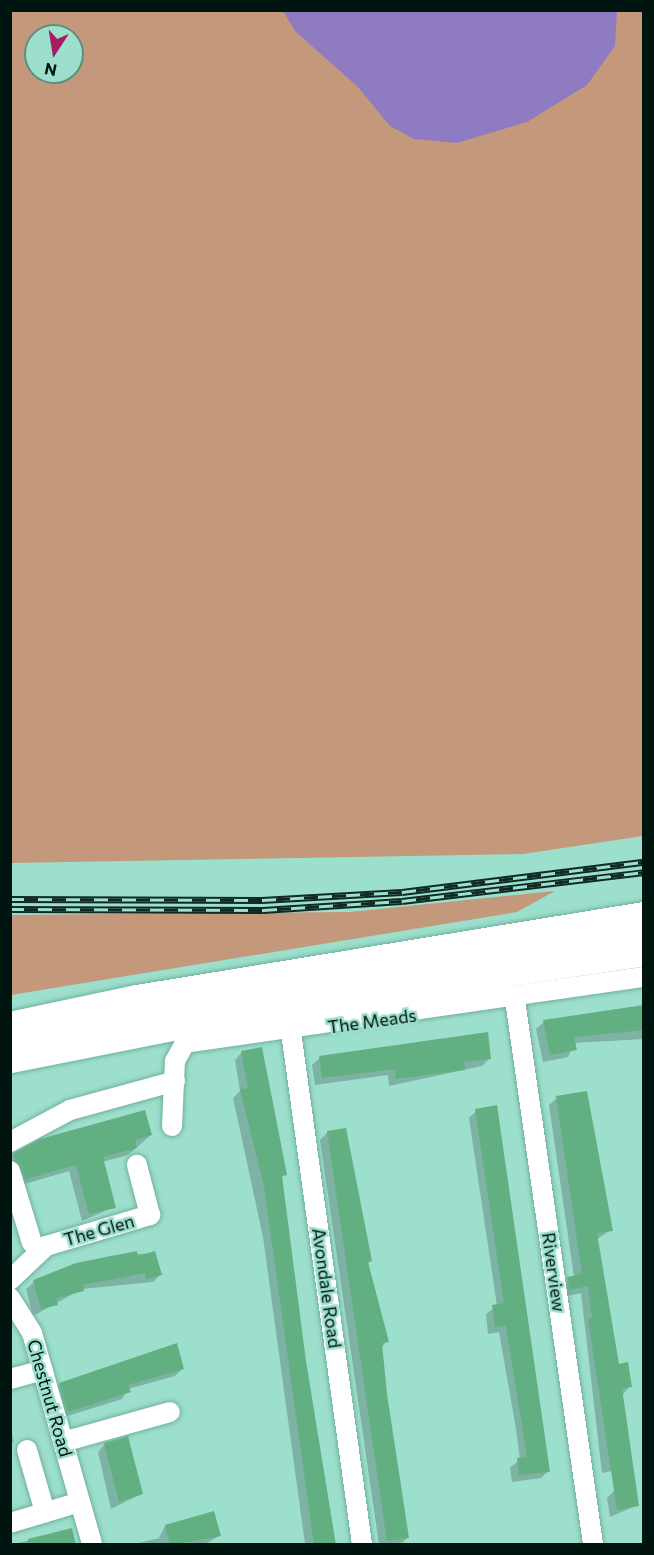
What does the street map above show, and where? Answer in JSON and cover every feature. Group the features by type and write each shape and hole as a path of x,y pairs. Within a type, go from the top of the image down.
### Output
{"highway":[{"path":"10,1028 137,1001 644,918"},
{"path":"10,1056 267,1005 644,949"}],"street":[{"name":"The Meads","path":"172,1126 178,1050 185,1043 291,1032 515,1000 644,977"},
{"name":"Riverview","path":"515,1000 593,1545"},
{"name":"Avondale Road","path":"291,1032 362,1545"},
{"path":"10,1142 70,1110 175,1081"},
{"name":"The Glen","path":"10,1280 46,1246 150,1215 137,1165"},
{"path":"10,1171 32,1243"},
{"name":"Chestnut Road","path":"10,1298 32,1333 92,1545"},
{"path":"10,1378 43,1370"},
{"path":"63,1442 170,1412"},
{"path":"27,1450 45,1512"},
{"path":"10,1523 80,1502"}],"shaded area":[{"path":"11,11 643,11 643,836 523,854 11,863"},
{"path":"283,11 617,11 615,46 587,85 527,122 457,143 414,139 390,126 358,87 295,31"},
{"path":"555,891 517,912 11,995 11,915 350,912"}],"building":[{"path":"644,1005 644,1030 574,1037 577,1050 550,1055 543,1020"},
{"path":"488,1032 491,1059 464,1062 465,1070 396,1079 395,1069 322,1078 319,1056"},
{"path":"262,1047 287,1175 282,1176 306,1361 336,1545 314,1545 264,1186 240,1089 248,1088 241,1051"},
{"path":"587,1091 613,1231 597,1233 619,1364 628,1362 632,1387 622,1388 639,1506 617,1510 588,1319 592,1318 588,1286 569,1290 567,1277 582,1274 556,1096"},
{"path":"497,1105 550,1472 519,1475 517,1458 527,1457 506,1326 495,1327 492,1305 504,1303 475,1109"},
{"path":"145,1110 152,1135 135,1140 137,1148 103,1157 116,1208 89,1214 76,1165 25,1179 15,1160 13,1153 40,1139"},
{"path":"346,1128 372,1261 368,1262 389,1342 382,1343 387,1394 409,1538 387,1541 327,1131"},
{"path":"137,1251 138,1256 155,1251 162,1275 146,1279 145,1273 83,1285 84,1291 56,1298 58,1305 41,1309 33,1280 76,1263"},
{"path":"177,1343 184,1369 128,1385 131,1392 68,1412 59,1383"},
{"path":"128,1436 143,1494 119,1502 104,1443"},
{"path":"214,1511 221,1536 170,1545 165,1525"},
{"path":"72,1528 76,1545 28,1545 28,1539"}],"railway":[{"path":"10,899 262,900 402,892 644,862"},
{"path":"10,909 263,910 402,901 644,872"}]}
